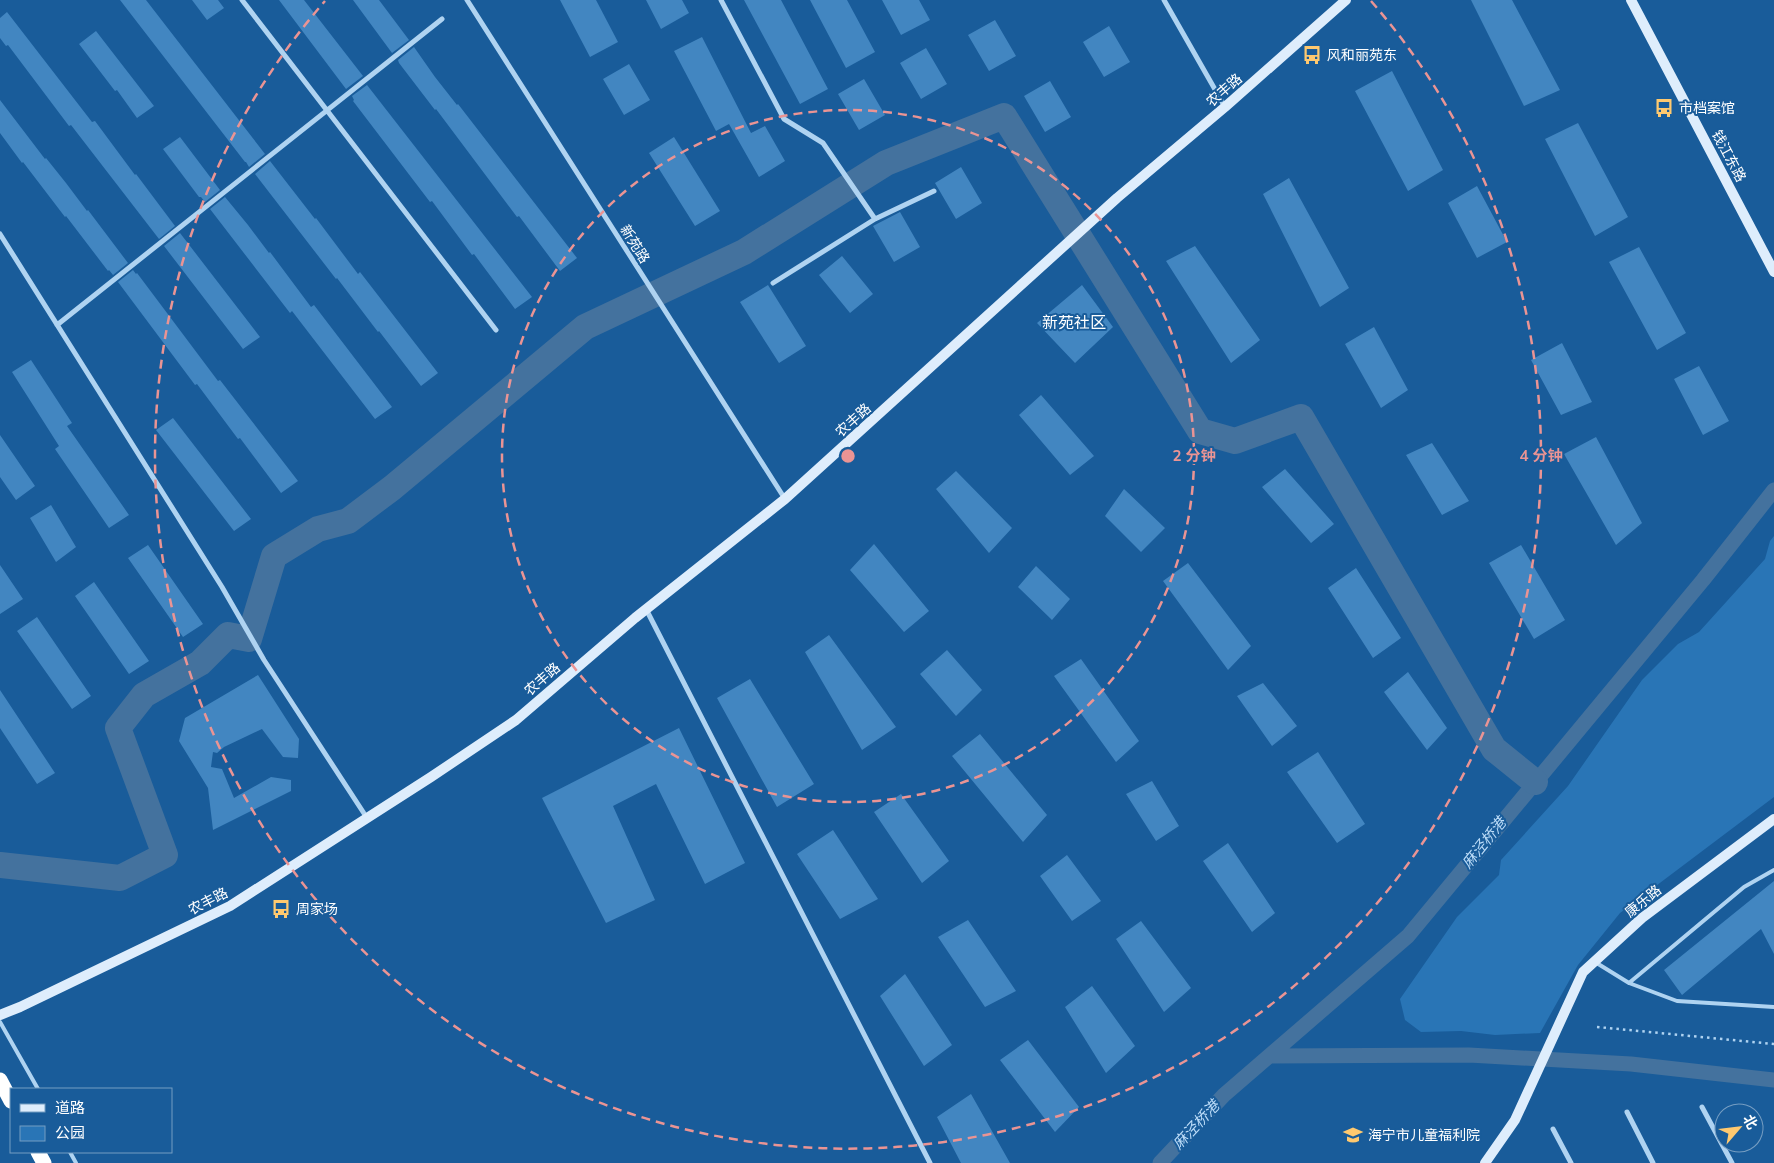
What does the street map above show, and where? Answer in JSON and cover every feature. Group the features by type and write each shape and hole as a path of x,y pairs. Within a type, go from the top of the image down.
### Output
{"highway":[{"path":"0,1080 10,1099"}],"main road":[{"name":"农丰路","path":"0,1015 230,906 516,720 646,609 785,499 1117,198 1225,107 1346,0"},
{"name":"钱江东路","path":"1631,0 1774,272"},
{"name":"康乐路","path":"1485,1163 1515,1120 1583,972 1642,918 1774,819"}],"street":[{"path":"242,0 496,330"},
{"name":"新苑路","path":"467,0 785,499"},
{"path":"721,0 784,119 823,143 875,219"},
{"path":"1164,0 1225,107"},
{"path":"57,326 442,19"},
{"path":"773,283 875,219 934,191"},
{"path":"0,234 222,587 264,660 367,818"},
{"path":"646,609 930,1163"},
{"path":"1702,1107 1732,1163"},
{"path":"1627,1112 1652,1163"},
{"path":"1553,1130 1572,1163"}],"lane":[{"path":"1629,983 1744,887 1774,870"},
{"path":"1594,962 1629,983 1677,1001 1774,1007"},
{"path":"0,1022 37,1088"}],"path":[{"path":"1597,1027 1774,1044"}],"green space":[{"path":"1774,536 1774,797 1620,913 1578,965 1540,1033 1495,1035 1461,1031 1421,1032 1405,1020 1400,999 1457,917 1499,875 1501,860 1568,786 1642,680 1678,644 1699,632 1765,559 1770,541"}],"building":[{"path":"120,0 146,0 265,154 249,167"},
{"path":"192,0 218,0 224,8 207,20"},
{"path":"279,0 304,0 363,76 346,89"},
{"path":"353,0 379,0 409,40 392,53"},
{"path":"560,0 596,0 618,42 590,57"},
{"path":"646,0 682,0 689,13 661,29"},
{"path":"744,0 781,0 828,89 800,104"},
{"path":"810,0 847,0 875,52 846,68"},
{"path":"882,0 919,0 930,20 901,35"},
{"path":"1471,0 1512,0 1560,90 1524,106"},
{"path":"7,12 92,122 95,121 175,226 159,239 71,125 69,126 8,45 6,46 0,38 0,18"},
{"path":"995,20 1016,56 989,71 968,35"},
{"path":"1109,26 1130,62 1104,77 1083,42"},
{"path":"96,31 154,106 137,118 117,90 115,91 79,44"},
{"path":"702,37 751,133 765,126 785,161 759,177 729,124 716,131 674,51"},
{"path":"414,47 435,77 577,258 560,271 399,63 398,60"},
{"path":"926,48 947,84 921,99 900,63"},
{"path":"629,64 650,100 624,115 603,79"},
{"path":"1392,71 1443,170 1408,191 1355,91"},
{"path":"864,79 885,115 859,130 838,94"},
{"path":"1050,81 1071,117 1045,132 1024,96"},
{"path":"367,85 532,297 515,309 432,201 430,202 353,101 352,96"},
{"path":"0,100 128,263 113,275 0,133"},
{"path":"1578,123 1628,217 1595,236 1545,139"},
{"path":"180,137 220,190 205,202 199,197 163,149"},
{"path":"674,137 720,211 695,226 649,153"},
{"path":"270,161 358,274 360,272 438,373 421,386 255,174"},
{"path":"961,167 982,203 956,219 935,183"},
{"path":"1289,178 1349,288 1320,307 1263,194"},
{"path":"1477,186 1507,242 1477,258 1448,203"},
{"path":"225,197 270,252 311,307 314,305 392,407 375,419 292,311 290,313 210,209"},
{"path":"900,212 920,247 894,262 873,226"},
{"path":"180,233 260,337 243,349 164,246"},
{"path":"1195,246 1260,340 1231,363 1166,261"},
{"path":"1639,247 1686,333 1657,350 1609,262"},
{"path":"842,256 873,294 850,313 819,275"},
{"path":"133,270 298,481 281,493 197,384 195,385 118,282"},
{"path":"768,285 806,346 779,363 740,302"},
{"path":"1082,285 1113,327 1075,363 1037,323"},
{"path":"1374,327 1408,390 1381,408 1345,344"},
{"path":"1562,343 1592,402 1561,415 1531,360"},
{"path":"31,360 72,423 67,426 129,515 109,528 55,449 59,446 12,372"},
{"path":"1699,366 1729,421 1703,435 1674,379"},
{"path":"1041,395 1094,456 1070,475 1019,415"},
{"path":"173,418 251,519 234,531 156,430"},
{"path":"0,435 35,486 16,500 0,477"},
{"path":"1596,437 1642,523 1616,545 1564,454"},
{"path":"1432,443 1469,501 1442,515 1406,455"},
{"path":"1285,469 1334,524 1311,543 1262,487"},
{"path":"956,471 1012,528 989,553 936,489"},
{"path":"1124,489 1165,528 1141,552 1105,516"},
{"path":"51,505 76,547 56,562 30,518"},
{"path":"874,544 929,611 904,632 850,570"},
{"path":"148,545 203,624 183,637 128,558"},
{"path":"1521,545 1565,620 1534,639 1489,563"},
{"path":"1188,563 1251,646 1228,670 1163,581"},
{"path":"0,565 23,599 0,614"},
{"path":"1036,566 1070,599 1052,620 1018,587"},
{"path":"1356,568 1401,638 1373,658 1328,588"},
{"path":"94,582 149,661 129,674 75,596"},
{"path":"37,617 91,696 72,709 17,631"},
{"path":"829,635 896,727 862,750 805,652"},
{"path":"947,650 982,690 956,716 920,674"},
{"path":"1081,659 1139,741 1116,762 1054,676"},
{"path":"1408,672 1447,728 1427,750 1384,692"},
{"path":"258,675 299,739 298,758 283,757 262,729 224,747 217,753 213,752 211,767 222,769 234,798 271,777 291,780 291,791 213,830 208,788 179,741 185,718"},
{"path":"750,679 814,784 777,807 717,698"},
{"path":"1263,683 1297,726 1272,746 1237,696"},
{"path":"0,690 55,773 37,784 0,728"},
{"path":"679,728 745,863 705,884 656,784 613,806 655,900 606,923 542,798"},
{"path":"980,734 1047,815 1023,842 952,756"},
{"path":"1318,752 1365,824 1337,843 1287,772"},
{"path":"1152,781 1179,826 1156,841 1126,794"},
{"path":"901,794 949,861 922,883 874,812"},
{"path":"833,830 878,899 840,919 797,854"},
{"path":"1228,843 1275,913 1252,932 1203,861"},
{"path":"1067,855 1101,901 1072,921 1040,876"},
{"path":"1774,881 1774,954 1761,929 1682,995 1664,970"},
{"path":"968,920 1016,991 985,1007 938,937"},
{"path":"1141,921 1191,988 1164,1012 1116,939"},
{"path":"905,974 952,1045 924,1066 880,996"},
{"path":"1092,986 1135,1046 1106,1073 1065,1007"},
{"path":"1028,1040 1079,1107 1055,1132 1000,1060"},
{"path":"971,1094 1010,1163 961,1163 937,1117"}],"waterway":[{"path":"0,865 120,878 165,855 118,728 144,695 200,663 228,635 249,639 274,556 318,529 348,521 392,488 585,327 744,252 886,163 1004,116 1200,431 1235,441 1301,417 1494,749 1535,782"},
{"name":"麻泾桥港","path":"1160,1163 1224,1095 1408,936 1703,580 1774,490"},
{"path":"1269,1056 1469,1055 1631,1064 1774,1080"}],"place":[{"name":"风和丽苑东","path":"1312,55"},
{"name":"市档案馆","path":"1664,108"},
{"name":"周家场","path":"281,909"},
{"name":"海宁市儿童福利院","path":"1353,1135"}],"district":[{"name":"新苑社区","path":"1074,322"}]}
